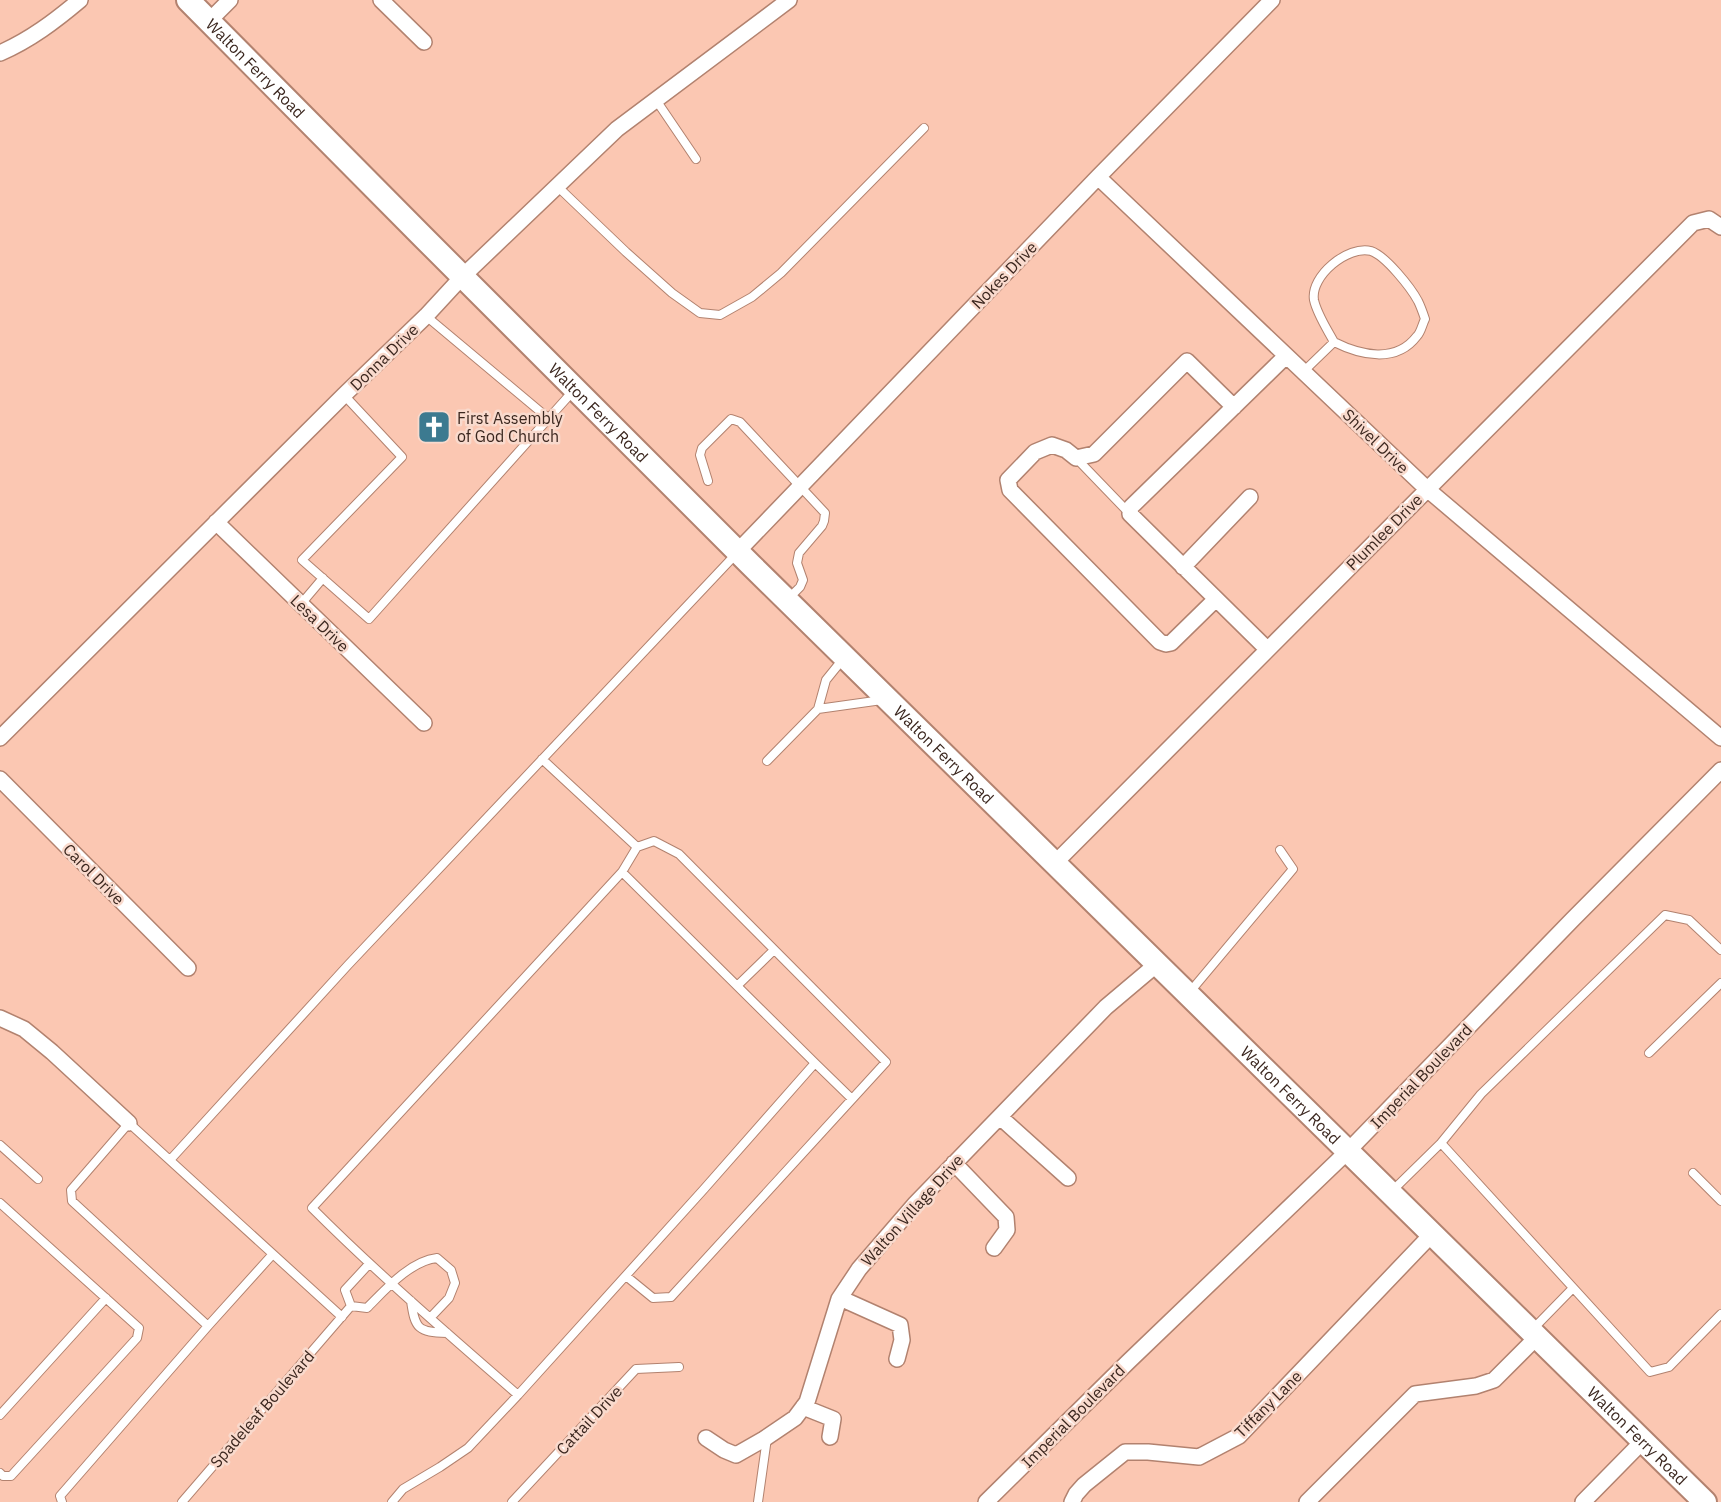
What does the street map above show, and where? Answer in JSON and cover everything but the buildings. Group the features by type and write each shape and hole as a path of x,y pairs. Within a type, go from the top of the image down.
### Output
{"street":[{"path":"0,53 46,27 80,0"},
{"path":"197,7 230,0"},
{"path":"381,0 424,42"},
{"name":"Donna Drive","path":"0,738 344,394 426,316 462,277 617,129 789,0"},
{"name":"Nokes Drive","path":"738,551 1272,0"},
{"name":"Walton Ferry Road","path":"197,7 462,277 844,657 1705,1502"},
{"name":"Shivel Drive","path":"1098,177 1426,489 1721,738"},
{"name":"Plumlee Drive","path":"1054,864 1693,223 1709,219 1721,227"},
{"path":"1267,649 1130,514 1131,507 1286,356"},
{"path":"1216,599 1171,643 1160,642 1010,490 1008,480 1035,452 1052,445 1066,450 1076,459 1094,453 1187,361 1234,406"},
{"path":"1183,567 1250,497"},
{"name":"Lesa Drive","path":"216,522 424,723"},
{"name":"Imperial Boulevard","path":"986,1502 1348,1151 1721,770"},
{"name":"Carol Drive","path":"0,779 188,968"},
{"name":"Walton Village Drive","path":"706,1438 736,1455 795,1418 807,1402 840,1298 859,1269 916,1203 1106,1007 1157,964"},
{"path":"0,1018 24,1029 129,1123"},
{"path":"1000,1117 1068,1178"},
{"path":"954,1164 1006,1217 1007,1230 994,1248"},
{"name":"Tiffany Lane","path":"1072,1502 1084,1485 1125,1452 1199,1457 1239,1437 1432,1234"},
{"path":"840,1298 900,1325 902,1340 897,1359"},
{"path":"1307,1502 1415,1394 1476,1386 1494,1380 1534,1334"},
{"path":"803,1407 833,1419 830,1437"},
{"path":"1583,1502 1643,1441"}],"lane":[{"path":"656,100 696,159"},
{"path":"557,186 672,293 700,313 720,315 752,297 781,273 924,128"},
{"path":"1371,251 1390,264 1419,302 1425,319 1418,335 1410,344 1392,353 1371,355 1348,349 1334,342 1314,298 1316,284 1325,271 1339,259 1353,252 1371,251"},
{"path":"426,316 548,418"},
{"path":"1304,372 1334,342"},
{"path":"344,394 402,457 302,560 369,619 575,388"},
{"path":"708,481 700,455 702,448 731,419 740,422 825,513 822,526 799,553 797,563 803,580 800,587 787,600"},
{"path":"1076,459 1130,514"},
{"path":"170,1160 348,965 738,551"},
{"path":"301,604 324,578"},
{"path":"766,761 818,709 826,680 844,657"},
{"path":"818,709 888,700"},
{"path":"542,759 637,847"},
{"path":"518,1395 369,1264 312,1208 622,872 637,847 654,841 679,854 886,1062 671,1297 653,1298 626,1276"},
{"path":"1188,994 1293,869 1280,850"},
{"path":"622,872 852,1100"},
{"path":"1390,1193 1441,1143 1481,1094 1665,915 1689,920 1721,950"},
{"path":"738,985 774,950"},
{"path":"1649,1053 1721,983"},
{"path":"392,1502 403,1489 468,1448 626,1276 815,1063"},
{"path":"208,1326 72,1202 71,1190 129,1123 342,1317"},
{"path":"1441,1143 1650,1372 1669,1367 1721,1314"},
{"path":"0,1145 38,1179"},
{"path":"1693,1173 1721,1200"},
{"path":"0,1203 139,1328 137,1338 11,1476 3,1476 0,1473"},
{"path":"62,1502 60,1496 272,1255"},
{"path":"369,1264 345,1290 351,1306 367,1308 392,1284 426,1259 437,1258 451,1270 455,1283 452,1290 430,1318"},
{"path":"1534,1334 1573,1288"},
{"path":"0,1414 106,1298"},
{"path":"411,1301 414,1321 427,1332 447,1333"},
{"name":"Spadeleaf Boulevard","path":"182,1502 351,1306"},
{"name":"Cattail Drive","path":"512,1502 636,1369 679,1367"},
{"path":"758,1502 767,1437"}],"place":[{"name":"First Assembly of God Church","path":"434,427"}]}
